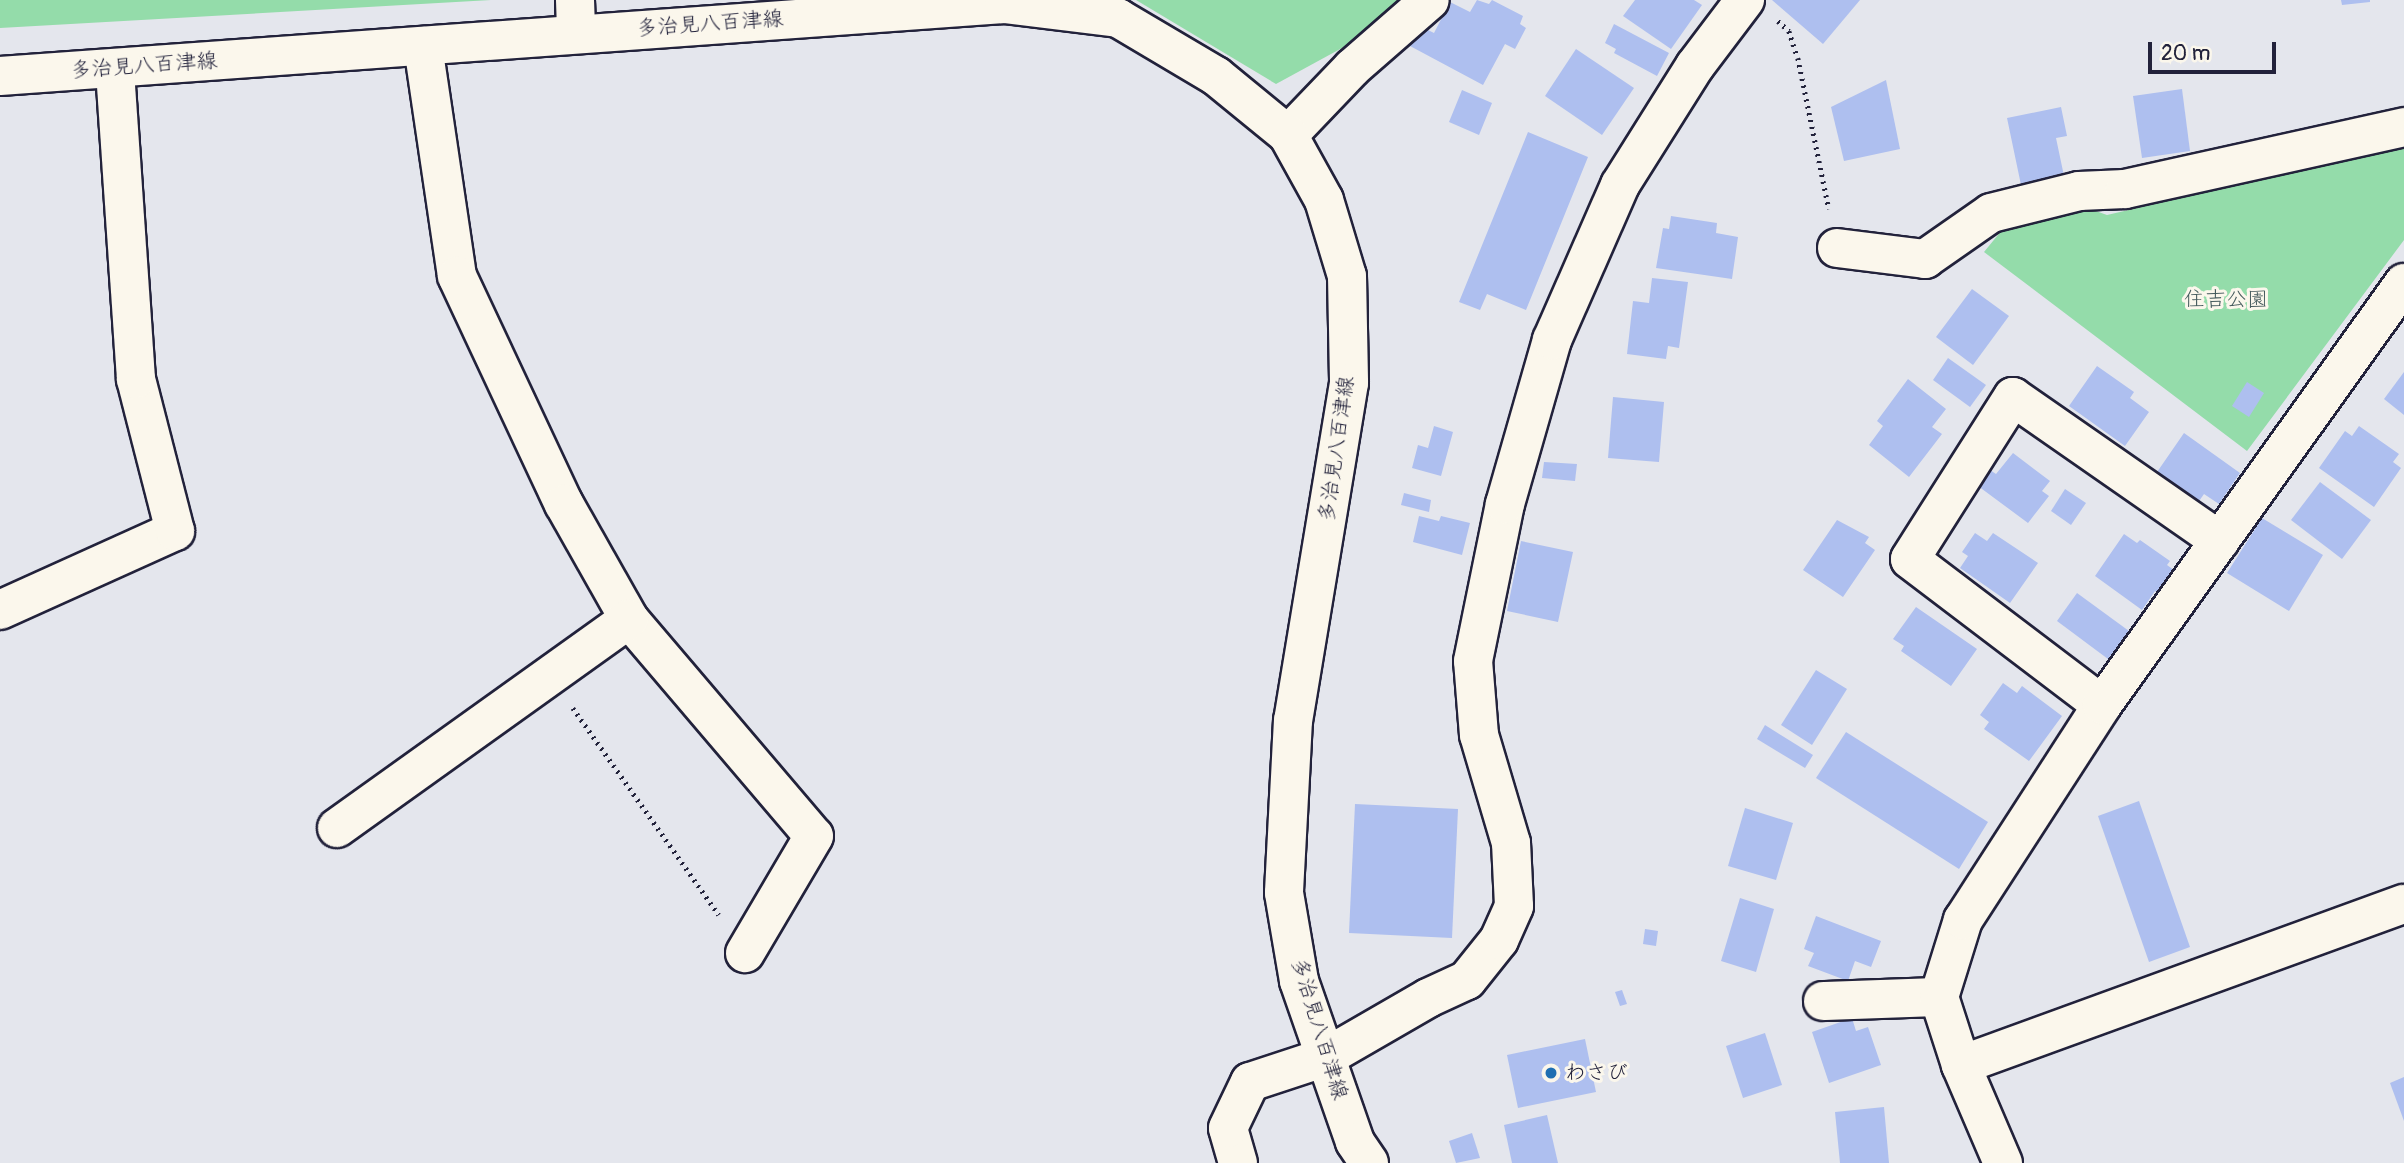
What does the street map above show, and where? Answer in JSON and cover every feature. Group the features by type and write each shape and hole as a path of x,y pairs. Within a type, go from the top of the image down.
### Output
{"street":[{"path":"1288,135 1352,68 1430,0"},
{"path":"1238,1163 1228,1128 1250,1082 1326,1057 1428,998 1467,980 1499,940 1514,906 1511,843 1479,736 1473,661 1505,503 1552,340 1620,185 1695,66 1744,2"},
{"name":"多治見八百津線","path":"0,76 424,46 576,17 1004,4 1118,18 1216,76 1288,135 1324,200 1347,276 1349,383 1293,720 1284,893 1299,981 1355,1143 1369,1163"},
{"path":"424,46 457,276 564,504 629,619 814,836 746,953"},
{"path":"0,610 175,531 136,379 115,69"},
{"path":"1837,248 1925,259 1991,214 2079,191 2125,190 2404,127"},
{"path":"2003,1163 1961,1065 1939,997 1963,920 2102,705 2220,541 2392,323 2404,283"},
{"path":"2102,705 1910,559 2013,397 2220,541"},
{"path":"337,828 629,619"},
{"path":"1961,1065 2404,904"},
{"path":"1823,1001 1939,997"}],"path":[{"path":"1744,2 1768,11 1789,31 1798,58 1837,248"},
{"path":"550,676 746,953"}],"green space":[{"path":"0,0 491,0 0,28"},
{"path":"1136,0 1407,0 1364,36 1276,84"},
{"name":"住吉公園","path":"2404,146 2404,240 2247,451 1984,252 2002,230 2079,205 2107,215"}],"building":[{"path":"1477,0 1489,4 1492,0 1523,16 1520,24 1526,28 1515,49 1505,44 1483,85 1410,46 1420,26 1434,33 1450,2 1470,12"},
{"path":"1635,0 1694,0 1702,5 1671,49 1623,16"},
{"path":"1772,0 1860,0 1823,44"},
{"path":"2341,0 2370,0 2370,2 2342,5"},
{"path":"1614,24 1669,53 1657,76 1614,53 1616,49 1605,43"},
{"path":"1576,49 1634,88 1602,135 1545,96"},
{"path":"1886,80 1900,149 1844,161 1831,107"},
{"path":"2182,89 2190,151 2142,158 2133,96"},
{"path":"1462,90 1492,103 1479,135 1449,122"},
{"path":"2061,107 2067,136 2056,138 2064,176 2021,185 2007,118"},
{"path":"1528,132 1588,157 1526,310 1487,294 1480,310 1459,302"},
{"path":"1671,216 1717,223 1716,233 1738,237 1732,279 1656,268 1663,228 1669,229"},
{"path":"1652,278 1688,282 1679,348 1668,346 1666,359 1627,354 1633,301 1649,303"},
{"path":"1972,289 2009,316 1973,365 1936,337"},
{"path":"1948,358 1986,385 1970,407 1933,380"},
{"path":"2097,366 2134,392 2130,398 2149,412 2125,446 2069,406"},
{"path":"2404,372 2404,415 2384,399"},
{"path":"1908,379 1946,409 1932,427 1942,434 1909,477 1869,445 1883,426 1877,421"},
{"path":"2247,382 2264,393 2249,417 2232,406"},
{"path":"1613,397 1664,402 1659,462 1608,458"},
{"path":"1434,426 1453,432 1441,476 1412,468 1418,445 1428,448"},
{"path":"2359,426 2399,454 2393,462 2401,468 2374,507 2319,468 2345,431 2352,436"},
{"path":"2184,433 2240,473 2219,504 2204,494 2197,504 2155,475"},
{"path":"2013,453 2050,481 2042,491 2049,496 2028,523 1978,486 1990,470 1996,474"},
{"path":"1544,462 1577,464 1575,481 1542,478"},
{"path":"2320,482 2371,520 2342,559 2291,520"},
{"path":"2065,489 2086,503 2071,525 2051,511"},
{"path":"1404,493 1431,500 1429,512 1401,505"},
{"path":"1419,516 1439,521 1441,516 1470,523 1462,555 1413,542"},
{"path":"2262,518 2323,555 2289,611 2227,573"},
{"path":"1837,520 1869,537 1865,543 1875,550 1843,597 1803,570"},
{"path":"1975,533 1987,541 1993,533 2038,563 2010,603 1960,568 1968,556 1962,552"},
{"path":"2124,534 2137,543 2140,540 2170,561 2167,565 2178,573 2161,596 2155,591 2142,610 2095,576"},
{"path":"1521,541 1573,552 1558,622 1507,611"},
{"path":"2077,593 2129,631 2108,659 2057,621"},
{"path":"1916,607 1977,649 1951,686 1901,651 1904,646 1893,639"},
{"path":"1816,670 1847,689 1812,745 1781,725"},
{"path":"2003,683 2017,693 2022,686 2062,716 2029,761 1984,729 1989,722 1980,715"},
{"path":"1765,725 1813,755 1805,768 1757,739"},
{"path":"1846,732 1988,822 1959,869 1816,778"},
{"path":"2139,801 2190,947 2149,962 2098,816"},
{"path":"1355,804 1458,809 1452,938 1349,933"},
{"path":"1745,808 1793,823 1776,880 1728,866"},
{"path":"1740,898 1774,909 1756,972 1721,961"},
{"path":"1816,916 1881,941 1871,967 1855,961 1848,981 1808,966 1814,953 1804,949"},
{"path":"1645,929 1658,931 1656,946 1643,944"},
{"path":"1622,990 1627,1004 1620,1006 1615,992"},
{"path":"1852,1018 1856,1031 1868,1027 1881,1065 1829,1083 1812,1032"},
{"path":"1765,1033 1782,1085 1743,1098 1726,1046"},
{"name":"わさび","path":"1585,1039 1596,1092 1518,1108 1507,1055"},
{"path":"2404,1077 2404,1121 2390,1083"},
{"path":"1884,1107 1889,1163 1840,1163 1835,1112"},
{"path":"1547,1115 1558,1163 1512,1163 1504,1125"},
{"path":"1472,1133 1480,1158 1456,1163 1449,1141"}],"place":[{"name":"わさび","path":"1551,1073"}]}
